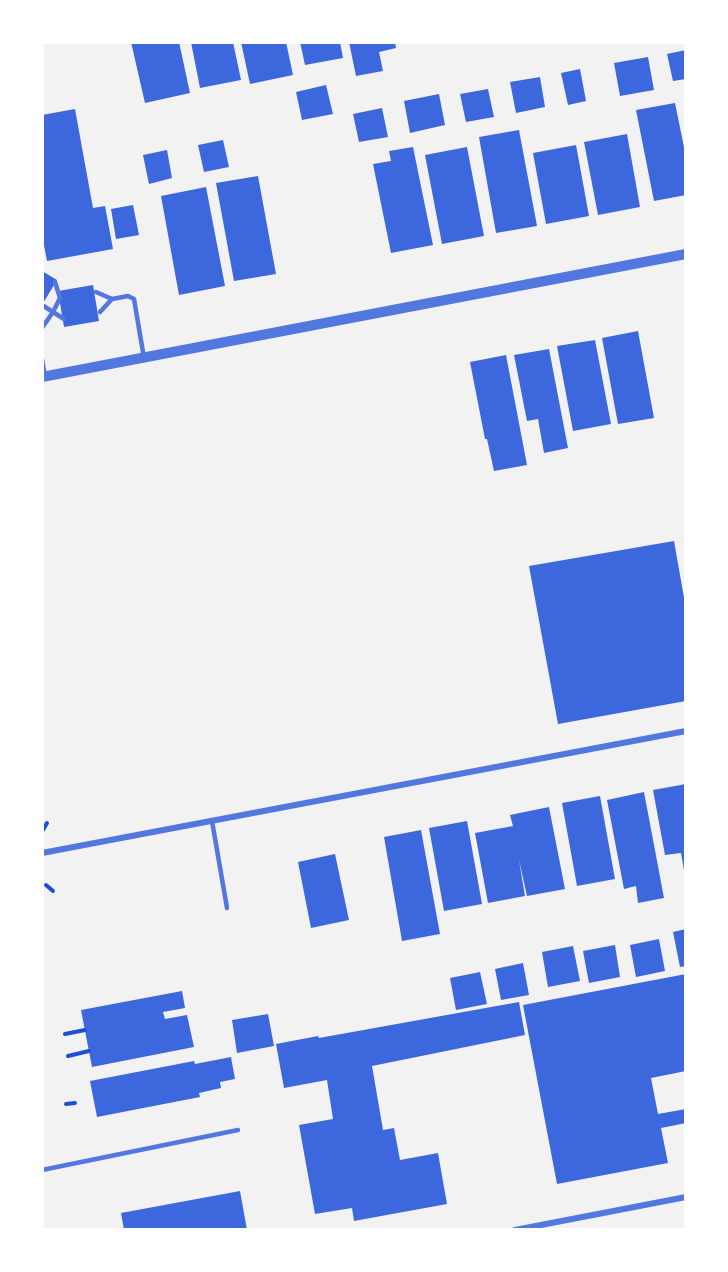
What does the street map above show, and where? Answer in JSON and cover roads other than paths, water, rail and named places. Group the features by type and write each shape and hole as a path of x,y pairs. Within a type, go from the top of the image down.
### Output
{"street":[{"path":"44,377 686,254"},
{"path":"42,853 686,731"},
{"path":"515,1230 686,1197"}],"lane":[{"path":"42,328 60,298 55,282"},
{"path":"96,292 112,299 128,296 134,299 144,358"},
{"path":"100,312 112,299"},
{"path":"42,305 64,319"},
{"path":"42,359 44,377"},
{"path":"212,822 227,908"},
{"path":"42,1170 238,1131"}]}
